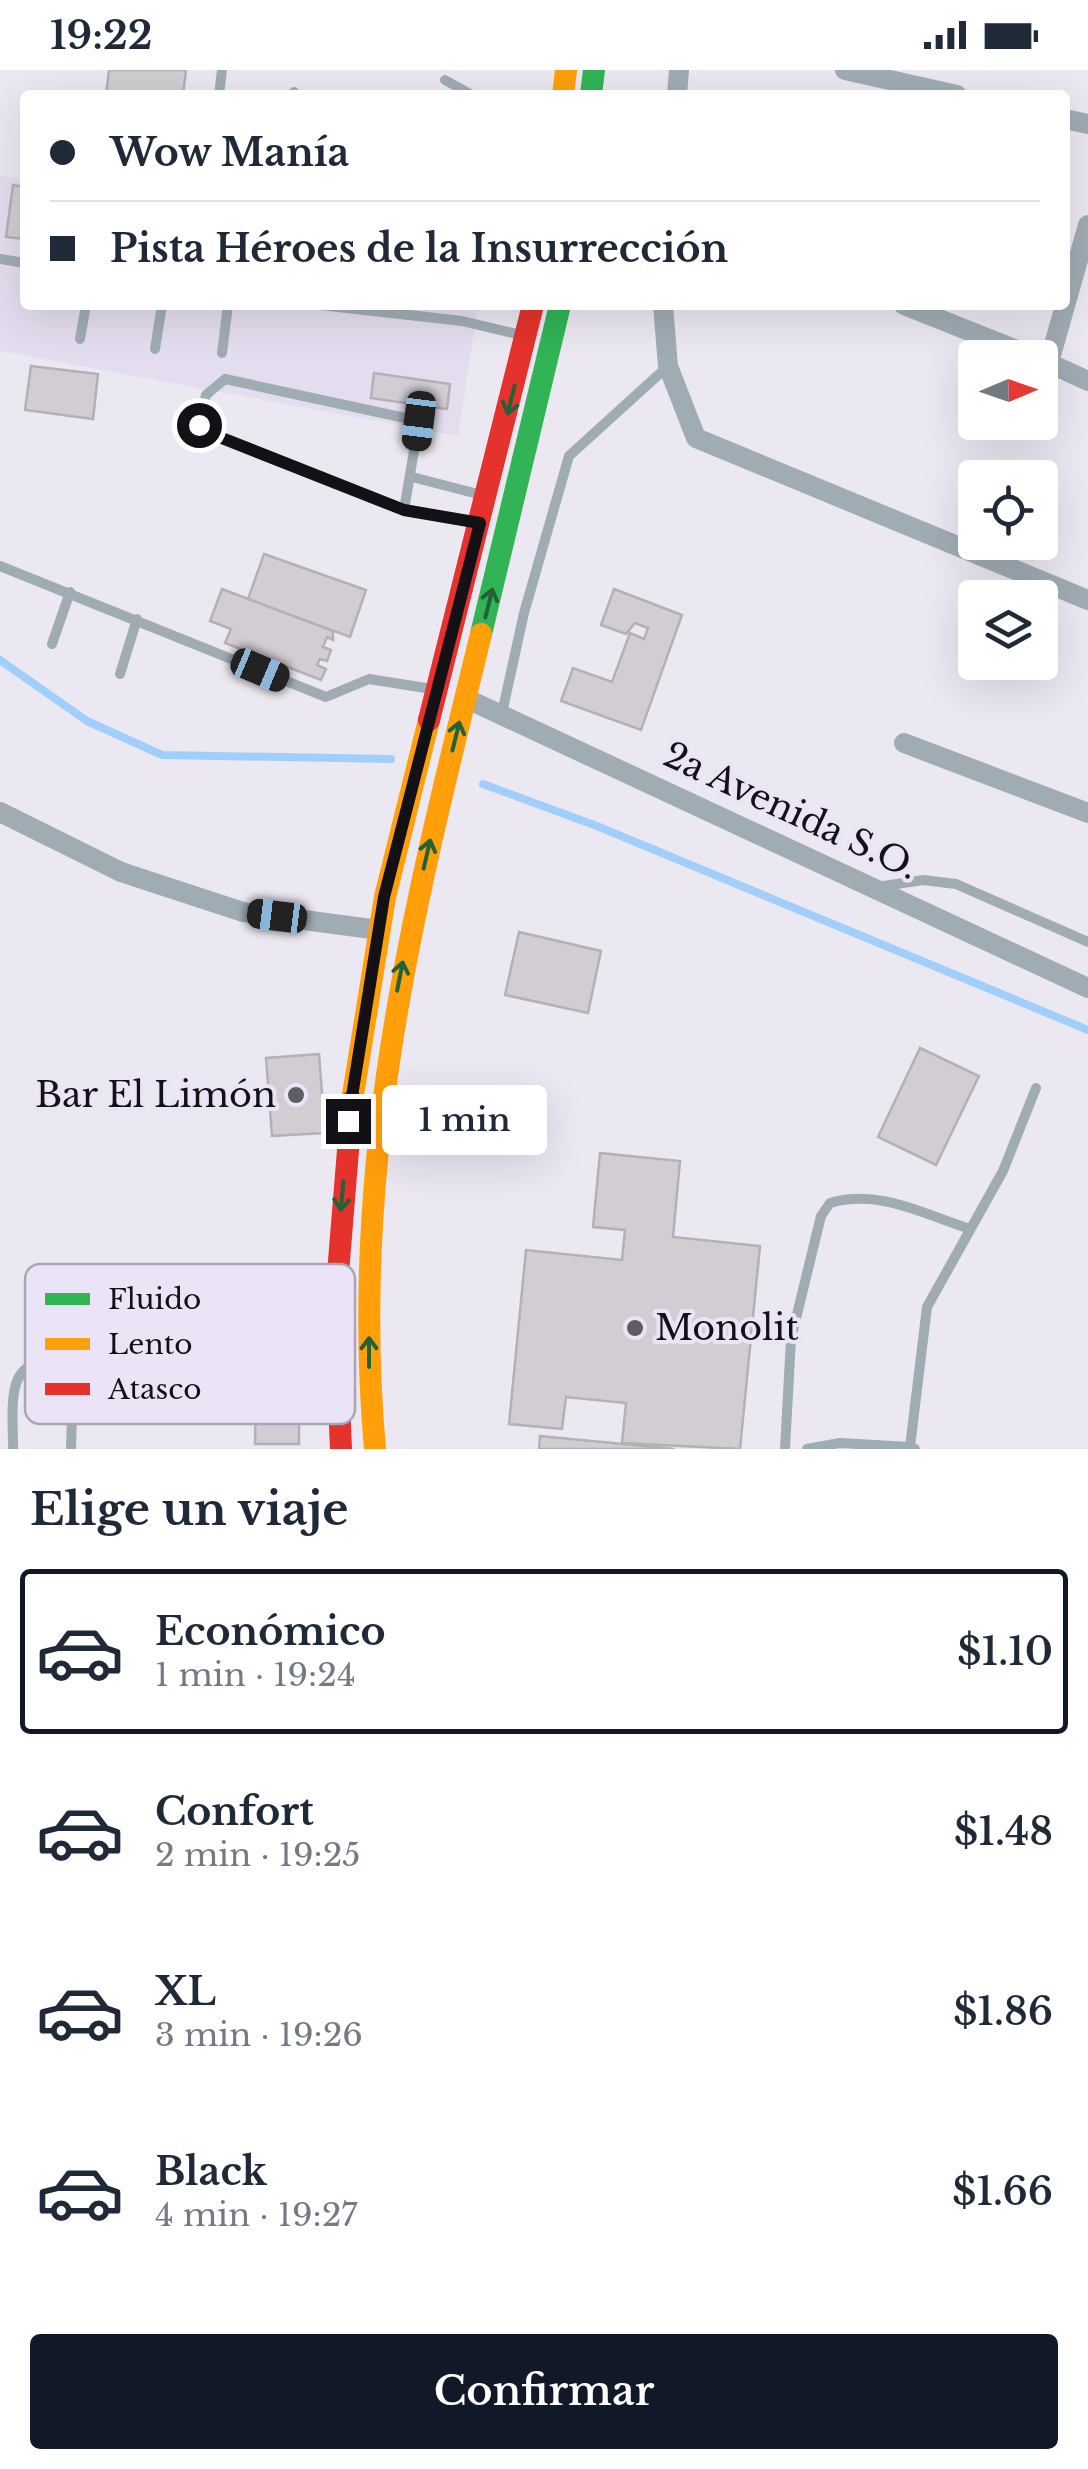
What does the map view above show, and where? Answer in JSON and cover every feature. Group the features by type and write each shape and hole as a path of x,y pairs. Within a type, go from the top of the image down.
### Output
{"main road":[{"path":"336,1264 348,1121 379,930 532,310"},
{"path":"375,1449 369,1377 369,1252 380,1115 408,936 559,310"},
{"path":"339,1424 341,1449"}],"street":[{"path":"845,70 935,90"},
{"path":"1070,278 1088,226"},
{"path":"663,310 668,366 696,438 1088,600"},
{"path":"917,310 993,340"},
{"path":"1049,340 1059,310"},
{"path":"1058,367 1088,381"},
{"name":"2a Avenida S.O.","path":"465,698 877,886 1088,988"},
{"path":"904,744 1088,813"},
{"path":"0,812 121,872 243,912 379,930"}],"lane":[{"path":"445,80 463,90"},
{"path":"80,338 85,310"},
{"path":"155,348 161,310"},
{"path":"222,353 227,310"},
{"path":"364,310 462,321 526,336"},
{"path":"502,713 524,613 569,456 668,366"},
{"path":"404,510 419,421 224,379 206,396 199,425 204,431 404,510 480,523"},
{"path":"412,478 487,496"},
{"path":"0,566 326,697 369,679 438,690"},
{"path":"52,644 70,592"},
{"path":"120,674 137,619"},
{"path":"877,886 923,880 956,884 1088,942"},
{"path":"807,1449 840,1442 913,1448 927,1307 967,1228 1003,1171 1036,1088"},
{"path":"786,1449 791,1339 821,1216 830,1203 851,1197 886,1200 967,1228"},
{"path":"13,1449 14,1387 25,1369"},
{"path":"71,1449 72,1424"}],"shaded area":[{"path":"0,176 20,178 20,310 477,310 458,436 0,351"}],"building":[{"path":"109,70 186,70 184,90 107,90"},
{"path":"13,185 20,186 20,238 6,237"},
{"path":"31,366 98,374 93,419 25,410"},
{"path":"374,373 450,384 447,409 371,398"},
{"path":"264,554 366,590 350,637 248,599"},
{"path":"222,589 333,631 333,640 327,637 323,647 331,650 327,661 320,659 317,665 326,669 321,680 225,643 231,629 210,621"},
{"path":"614,589 682,615 641,730 561,701 573,668 612,682 630,633 644,639 648,628 635,623 626,634 601,625"},
{"path":"519,932 601,951 588,1013 505,995"},
{"path":"920,1048 979,1076 936,1165 878,1137"},
{"name":"Bar El Limón","path":"319,1054 325,1133 272,1136 266,1058"},
{"name":"Monolit","path":"600,1153 680,1161 673,1237 760,1246 740,1449 622,1443 626,1403 566,1397 562,1429 509,1424 526,1250 622,1260 625,1230 593,1227"},
{"path":"255,1424 299,1424 299,1444 255,1444"},
{"path":"540,1436 675,1449 539,1449"}],"waterway":[{"path":"0,660 87,721 162,755 391,759"},
{"path":"483,784 597,826 1088,1030"}],"traffic: fast":[{"path":"592,90 594,70"},
{"path":"481,634 559,310"}],"traffic: slow":[{"path":"564,90 566,70"},
{"path":"375,1449 369,1342 371,1239 379,1137 411,937 481,634"},
{"path":"352,1101 385,897 429,720"}],"traffic: jam":[{"path":"429,720 532,310"},
{"path":"339,1264 352,1101"},
{"path":"340,1424 341,1449"}],"place":[{"name":"Bar El Limón","path":"296,1095"},
{"name":"Monolit","path":"635,1328"}],"route":[{"path":"199,425 204,431 404,510 480,523 384,897 348,1121"}]}
